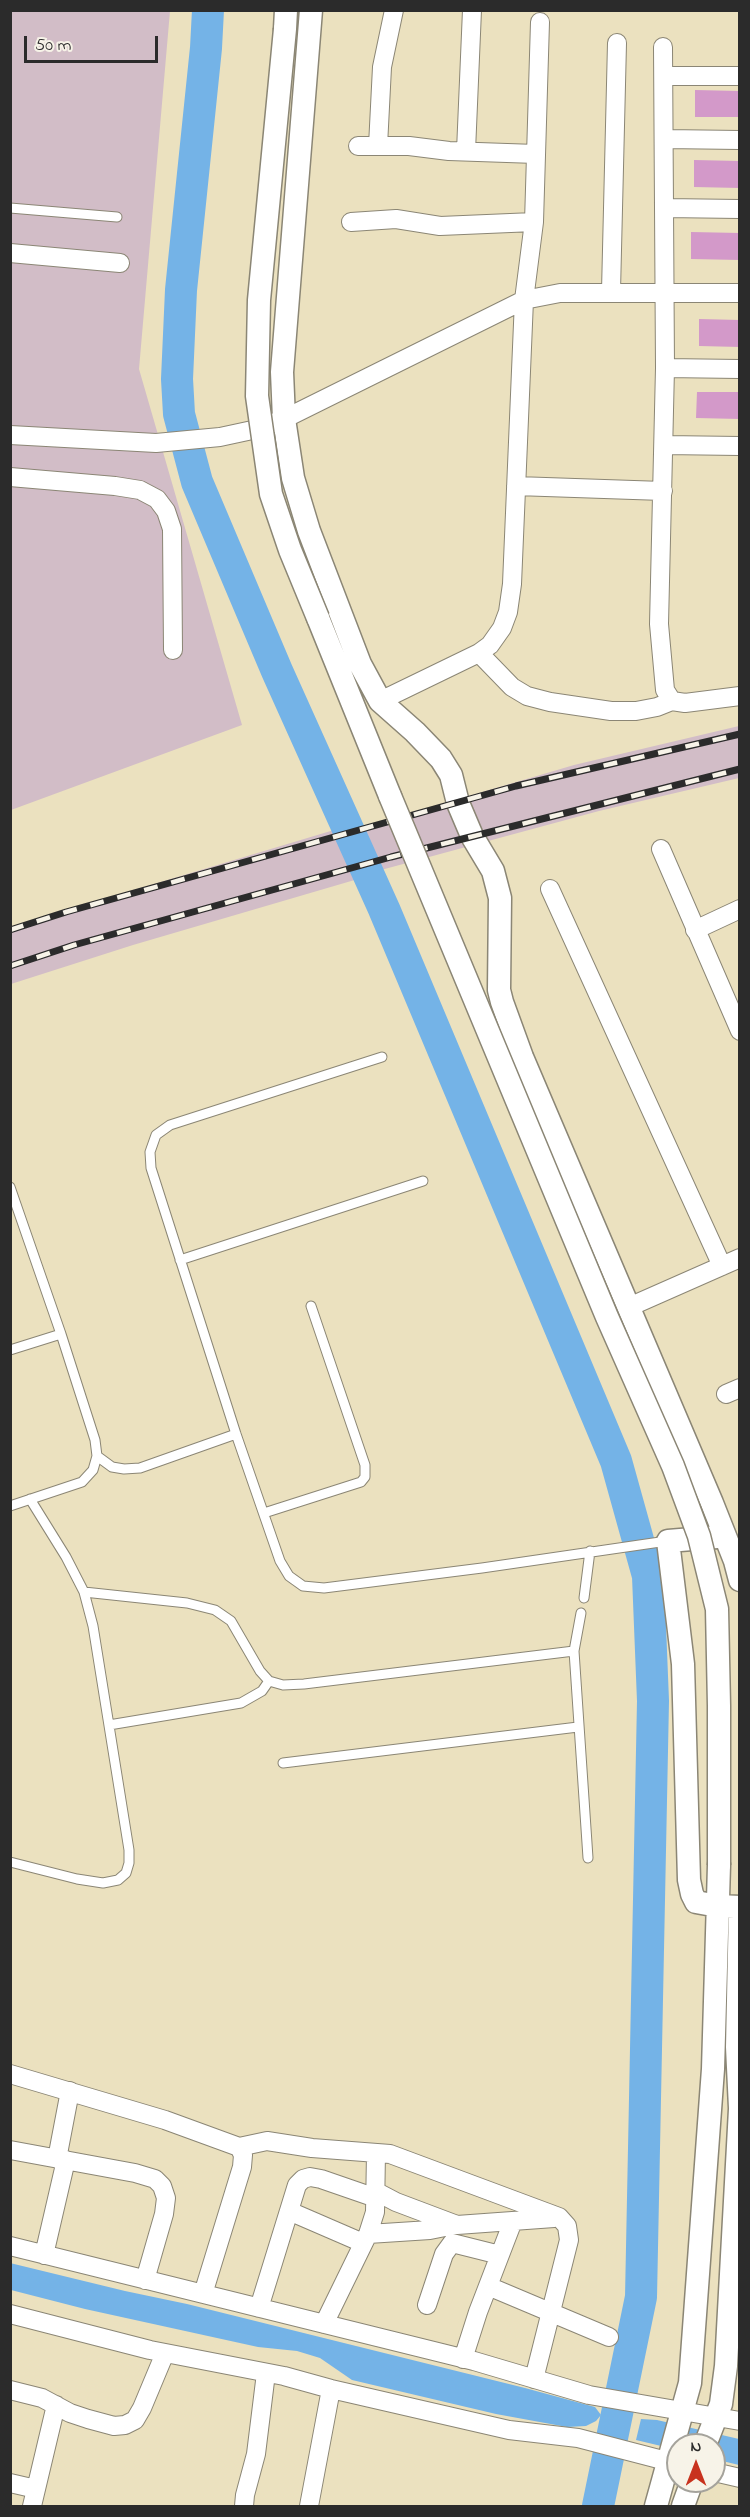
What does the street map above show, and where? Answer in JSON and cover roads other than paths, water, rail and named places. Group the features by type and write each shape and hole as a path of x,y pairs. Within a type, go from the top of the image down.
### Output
{"street":[{"path":"311,10 282,372 284,419 293,478 309,531 360,664 380,701 441,759 451,775 458,803 466,817 472,836 493,871 500,898 499,990 502,1002 522,1057 629,1307 732,1536 740,1581"},
{"path":"378,146 382,66 394,10"},
{"path":"466,151 472,10"},
{"path":"286,20 260,300 257,396 271,494 290,550 382,775 603,1306 673,1466 699,1536 717,1609 719,1865 732,1907 739,1952 740,2108 726,2367 721,2404 711,2429"},
{"path":"380,701 479,653 490,645 502,628 508,612 512,584 524,300 534,222 540,22"},
{"path":"611,291 617,43"},
{"path":"663,47 665,368 659,624 665,690 672,701"},
{"path":"664,76 740,76"},
{"path":"665,139 740,140"},
{"path":"358,146 409,146 466,151 536,153"},
{"path":"665,208 740,209"},
{"path":"351,222 396,219 440,226 534,222"},
{"path":"10,253 120,263"},
{"path":"10,435 156,443 191,441 257,429 284,419 524,300 560,293 611,291 740,293"},
{"path":"665,368 740,369"},
{"path":"664,445 740,446"},
{"path":"10,477 115,486 140,490 157,499 166,511 172,529 173,650"},
{"path":"516,486 663,490"},
{"path":"479,653 512,687 527,696 550,702 611,711 636,711 672,701 685,703 740,696"},
{"path":"661,849 740,1031"},
{"path":"550,889 722,1266"},
{"path":"695,930 740,909"},
{"path":"629,1307 740,1258"},
{"path":"732,1536 660,1542 683,1664 689,1880 696,1902 732,1907"},
{"path":"678,2433 690,2383 713,2069 732,1907"},
{"path":"713,2069 739,2070"},
{"path":"10,2074 165,2120 239,2147 267,2141 406,2158 459,2181 559,2217 567,2226 569,2240 534,2379"},
{"path":"44,2254 61,2160 70,2091"},
{"path":"202,2294 242,2167 243,2155 239,2147"},
{"path":"10,2150 155,2179 162,2186 166,2198 164,2214 145,2280"},
{"path":"324,2324 366,2239 375,2212 376,2153"},
{"path":"259,2308 297,2185 303,2179 310,2177 376,2195 457,2224"},
{"path":"289,2211 366,2239 457,2224 559,2217"},
{"path":"463,2359 513,2221"},
{"path":"427,2305 444,2254 452,2243 500,2255"},
{"path":"10,2246 463,2359 589,2395 682,2415 711,2429 740,2421"},
{"path":"488,2286 609,2337"},
{"path":"10,2314 165,2353 266,2373 509,2430 578,2438 666,2458"},
{"path":"10,2390 42,2398 88,2419 114,2426 125,2425 135,2420 142,2408 165,2353"},
{"path":"244,2506 256,2454 266,2373"},
{"path":"309,2506 331,2389"},
{"path":"10,2483 34,2498 56,2405"},
{"path":"656,2506 666,2477"}],"lane":[{"path":"10,208 117,217"},
{"path":"382,1057 178,1122 156,1136 150,1152 151,1168 180,1260 280,1561 289,1576 303,1586 324,1588 660,1542"},
{"path":"180,1260 423,1181"},
{"path":"10,1187 61,1334 97,1456 93,1470 82,1482 10,1506"},
{"path":"264,1513 360,1482 365,1478 365,1465 311,1306"},
{"path":"10,1350 61,1334"},
{"path":"97,1456 112,1467 140,1468 236,1434"},
{"path":"10,1862 77,1879 103,1883 118,1880 126,1873 129,1850 93,1626 84,1592 66,1557 30,1499"},
{"path":"585,1598 590,1551"},
{"path":"84,1592 187,1602 214,1610 231,1621 260,1671 269,1681 283,1685 574,1651"},
{"path":"581,1613 574,1651 588,1858"},
{"path":"109,1725 241,1703 262,1691 269,1681"},
{"path":"283,1763 578,1727"}],"water":[{"path":"10,2263 187,2304 525,2388 595,2407 601,2415 596,2421 586,2426 567,2427 496,2414 352,2380 320,2358 297,2351 258,2347 85,2309 11,2290"},
{"path":"641,2419 657,2420 713,2433 666,2433 666,2447 636,2440"},
{"path":"726,2436 739,2439 739,2465 726,2462"}],"waterway":[{"path":"208,10 181,290 177,379 179,414 197,482 277,671 384,909 616,1461 648,1576 653,1701 641,2297 598,2506"}],"railway":[{"path":"10,930 66,912 516,786 740,734"},
{"path":"10,966 74,945 391,857 740,769"}]}
